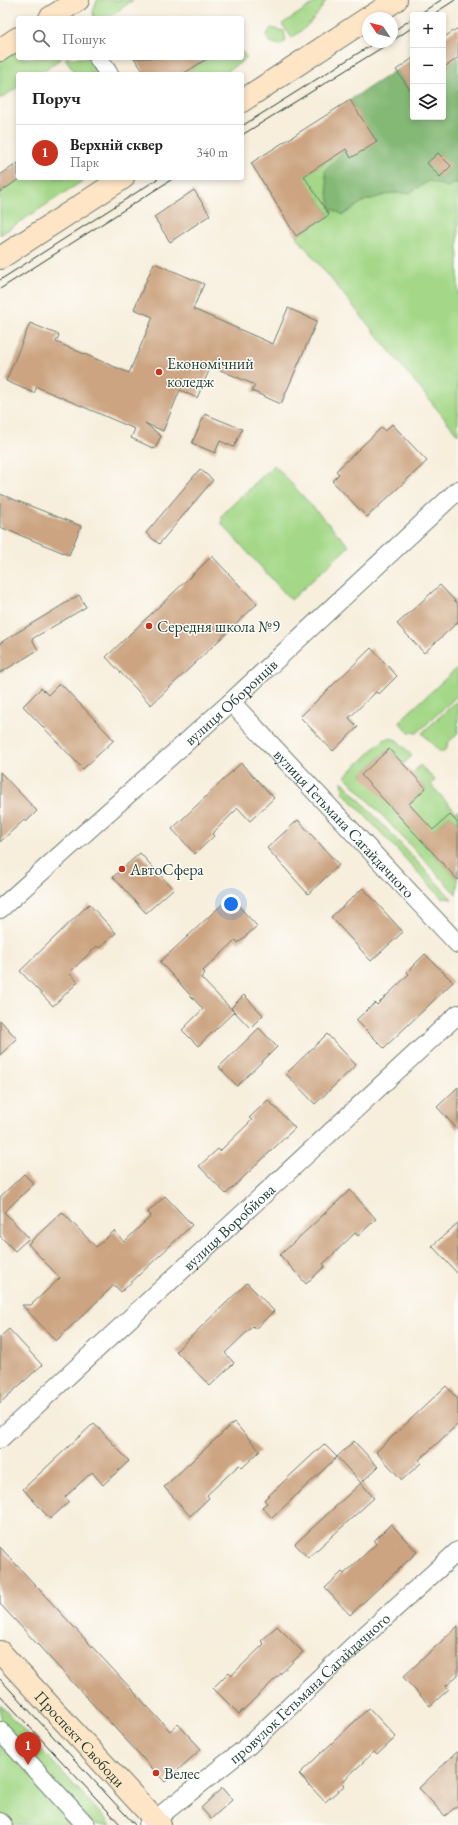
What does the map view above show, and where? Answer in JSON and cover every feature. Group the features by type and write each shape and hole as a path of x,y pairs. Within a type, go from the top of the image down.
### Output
{"main road":[{"path":"377,12 396,0"},
{"path":"244,100 362,22"},
{"path":"0,50 16,39"},
{"path":"0,258 121,180"},
{"name":"Проспект Свободи","path":"0,1652 154,1823"}],"street":[{"path":"99,60 108,72"},
{"name":"вулиця Оборонців","path":"0,909 231,702 458,490"},
{"name":"вулиця Гетьмана Сагайдачного","path":"231,702 458,944"},
{"name":"вулиця Воробйова","path":"0,1439 458,1014"},
{"name":"провулок Гетьмана Сагайдачного","path":"154,1823 247,1747 350,1649 458,1551"},
{"path":"0,1731 86,1825"},
{"path":"0,1822 3,1825"}],"green space":[{"path":"97,0 133,0 111,16 94,16 93,12"},
{"path":"319,0 326,0 319,12 311,21 292,38 282,24"},
{"path":"271,28 284,31 286,41 281,45 271,43 266,36"},
{"path":"16,44 16,60 59,60 41,72 16,72 16,88 0,99 0,55"},
{"path":"458,58 458,182 447,187 429,181 409,193 392,193 364,201 343,215 330,208 325,171 346,149 351,157 376,142 350,100 396,70 410,90 410,120 446,120 446,66"},
{"path":"66,60 93,60 101,72 75,72"},
{"path":"205,60 244,60 226,72 186,72"},
{"path":"346,149 325,171 343,215 364,201 392,193 409,193 429,181 447,187 458,182 458,435 296,236 329,215 318,198 311,202 297,180"},
{"path":"18,180 84,180 0,235 0,192"},
{"path":"274,465 349,546 291,600 222,524 222,515"},
{"path":"458,667 458,695 417,733 408,732 400,723 405,716"},
{"path":"458,700 458,733 447,744 447,748 441,753 422,733"},
{"path":"389,738 397,740 412,756 403,764 389,749 361,775 409,804 426,789 412,774 420,765 435,780 431,785 456,812 458,810 458,823 450,815 433,830 429,827 418,837 458,880 456,894 345,776 383,740"},
{"path":"342,781 452,899 442,898 343,792"},
{"path":"0,1705 111,1825 0,1825"}],"building":[{"path":"458,28 458,58 446,66 446,48 446,36"},
{"path":"135,60 205,60 186,72 144,72"},
{"path":"410,60 410,90 396,70"},
{"path":"350,100 377,142 351,158 346,149 304,176 329,215 296,236 251,163"},
{"path":"438,153 451,166 440,177 427,163"},
{"path":"16,164 16,180 18,180 0,192 0,175"},
{"path":"194,190 210,215 170,242 154,217"},
{"path":"154,263 204,284 193,309 273,344 288,308 317,321 281,404 252,391 255,385 211,366 197,398 180,390 163,431 145,423 161,436 155,449 131,438 135,429 37,387 34,393 6,381 30,323 59,335 56,342 129,373 153,317 134,309"},
{"path":"205,414 242,429 234,447 220,441 215,453 192,443"},
{"path":"392,424 427,461 367,517 332,481 339,474 336,471 382,427 385,431"},
{"path":"200,469 213,480 159,544 146,533"},
{"path":"0,494 81,526 69,555 0,527"},
{"path":"212,556 257,604 151,705 106,657"},
{"path":"440,585 458,604 458,622 424,653 397,624"},
{"path":"79,595 86,607 32,639 38,650 0,673 0,643"},
{"path":"371,648 397,676 379,694 376,692 349,718 358,727 333,751 300,717"},
{"path":"60,683 114,740 83,769 23,706 41,688 48,695"},
{"path":"389,749 426,788 409,804 433,830 450,815 458,823 458,880 361,775"},
{"path":"241,763 274,798 250,821 238,808 212,834 214,836 195,854 172,829"},
{"path":"0,772 37,811 26,822 24,820 0,842"},
{"path":"298,820 339,865 308,894 267,848"},
{"path":"140,853 173,889 146,913 113,877"},
{"path":"363,888 403,932 371,961 331,917"},
{"path":"230,897 257,926 238,943 236,940 203,971 205,973 201,978 234,1012 198,1046 182,1030 203,1009 160,962"},
{"path":"89,904 116,933 99,948 97,946 69,973 78,982 53,1006 20,971"},
{"path":"425,954 453,982 384,1048 356,1020 375,1003 377,1005 409,974 407,972"},
{"path":"244,995 263,1015 250,1028 231,1008"},
{"path":"0,1020 17,1039 0,1055"},
{"path":"259,1028 277,1047 237,1086 219,1067"},
{"path":"327,1034 356,1065 315,1104 286,1074"},
{"path":"458,1087 458,1130 437,1107"},
{"path":"268,1100 295,1128 226,1194 199,1166 218,1149 220,1151 252,1120 249,1118"},
{"path":"24,1174 34,1184 4,1212 29,1238 15,1251 0,1236 0,1197"},
{"path":"350,1190 376,1219 358,1236 355,1233 323,1264 325,1266 306,1284 280,1255"},
{"path":"165,1196 192,1225 121,1292 114,1285 56,1341 22,1305 31,1305 60,1278 28,1244 62,1212 96,1247 114,1231 124,1242 151,1216 148,1212"},
{"path":"458,1223 458,1274 432,1246"},
{"path":"247,1283 274,1311 255,1329 253,1326 225,1353 234,1363 210,1386 176,1351"},
{"path":"9,1329 42,1365 0,1403 0,1337"},
{"path":"446,1386 458,1399 458,1424 419,1460 421,1463 402,1480 376,1452"},
{"path":"234,1422 260,1451 242,1468 239,1465 207,1495 209,1498 190,1516 164,1487"},
{"path":"94,1423 129,1461 103,1485 92,1472 65,1497 69,1502 50,1519 23,1489"},
{"path":"354,1441 378,1467 361,1483 337,1457"},
{"path":"324,1444 337,1457 272,1518 262,1507 267,1503 264,1500"},
{"path":"361,1483 374,1498 308,1558 295,1544"},
{"path":"391,1524 417,1552 350,1615 325,1588 342,1572 344,1574 376,1544 374,1541"},
{"path":"0,1547 170,1731 178,1724 201,1749 165,1782 0,1604"},
{"path":"277,1626 303,1652 239,1714 213,1688 229,1672 232,1675 264,1644 261,1641"},
{"path":"458,1626 458,1675 446,1686 449,1689 430,1706 403,1677"},
{"path":"369,1708 396,1737 377,1755 374,1752 342,1782 345,1785 325,1802 299,1774"},
{"path":"458,1751 458,1805 445,1816 419,1788"},
{"path":"222,1788 232,1800 211,1819 201,1808"}],"tram line":[{"path":"423,12 441,0"},
{"path":"437,12 455,0"},
{"path":"398,28 410,20"},
{"path":"398,37 410,29"},
{"path":"244,125 366,48"},
{"path":"244,134 381,48"},
{"path":"0,280 156,180"},
{"path":"0,289 171,180"},
{"path":"0,1679 135,1825"},
{"path":"0,1695 121,1825"}],"place":[{"name":"Економічний коледж","path":"159,372"},
{"name":"Середня школа №9","path":"149,626"},
{"name":"АвтоСфера","path":"122,869"},
{"name":"Верхній сквер","path":"28,1765"},
{"name":"Велес","path":"156,1773"}]}
